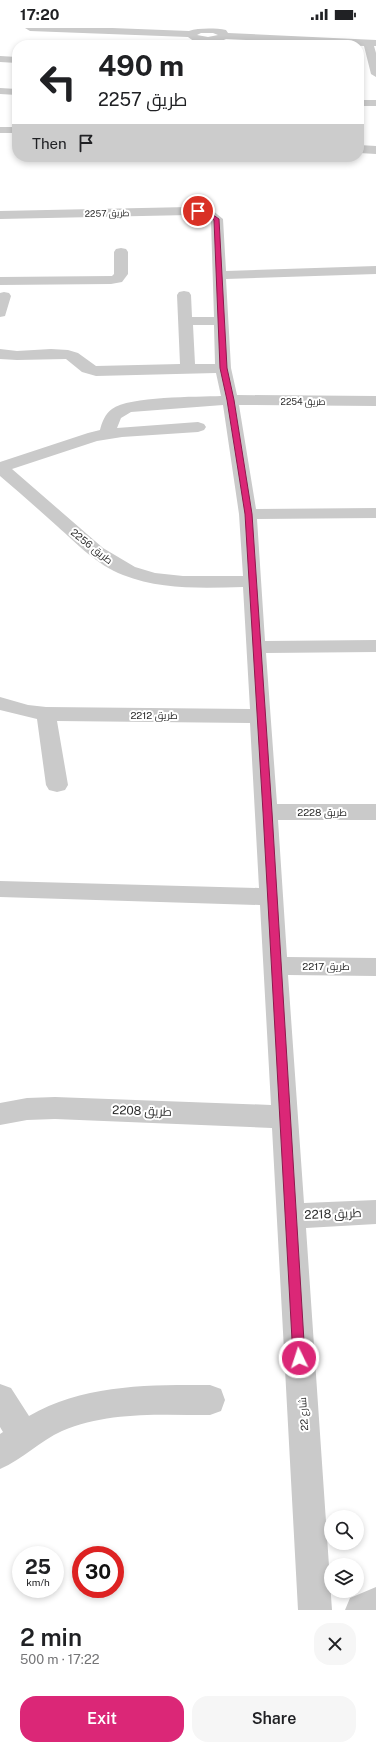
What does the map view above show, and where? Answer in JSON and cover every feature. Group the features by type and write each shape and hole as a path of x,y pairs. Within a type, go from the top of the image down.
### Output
{"street":[{"path":"30,28 191,34 196,31 207,29 222,32 224,36"},
{"path":"142,32 142,40"},
{"path":"191,34 198,40"},
{"path":"214,40 224,36 257,40"},
{"path":"372,43 376,74"},
{"path":"0,59 12,60"},
{"path":"0,91 12,92"},
{"path":"364,103 376,103"},
{"path":"0,121 12,121"},
{"path":"0,130 12,130"},
{"path":"364,149 376,150"},
{"name":"طريق 2257","path":"0,215 198,211 214,216"},
{"name":"شارع 22","path":"214,216 217,219 224,368 248,514 253,581 268,812 284,1117 315,1610"},
{"path":"0,281 117,279 121,274 121,252"},
{"path":"219,275 376,270"},
{"path":"184,295 188,368"},
{"path":"0,313 4,296"},
{"path":"185,321 221,321"},
{"path":"0,354 66,355 77,358 86,369 96,371 224,368"},
{"path":"108,433 110,420 113,414 131,406 230,400"},
{"name":"طريق 2254","path":"230,400 376,401"},
{"name":"طريق 2256","path":"198,427 108,433 80,439 0,467 98,554 117,566 140,575 167,580 196,582 253,581"},
{"path":"248,514 376,513"},
{"path":"257,647 376,646"},
{"name":"طريق 2212","path":"0,703 26,711 46,714 261,716"},
{"path":"46,714 57,785"},
{"name":"طريق 2228","path":"268,812 376,812"},
{"path":"0,889 272,897"},
{"name":"طريق 2217","path":"276,966 376,967"},
{"name":"طريق 2208","path":"0,1114 27,1109 55,1108 284,1117"},
{"name":"طريق 2218","path":"290,1216 376,1212"},
{"path":"0,1399 12,1445 56,1418 90,1406 125,1400 210,1400"},
{"path":"362,1610 376,1604"}],"route":[{"path":"198,211 207,213 217,219 224,368 243,475 248,514 268,812 299,1358"}]}
